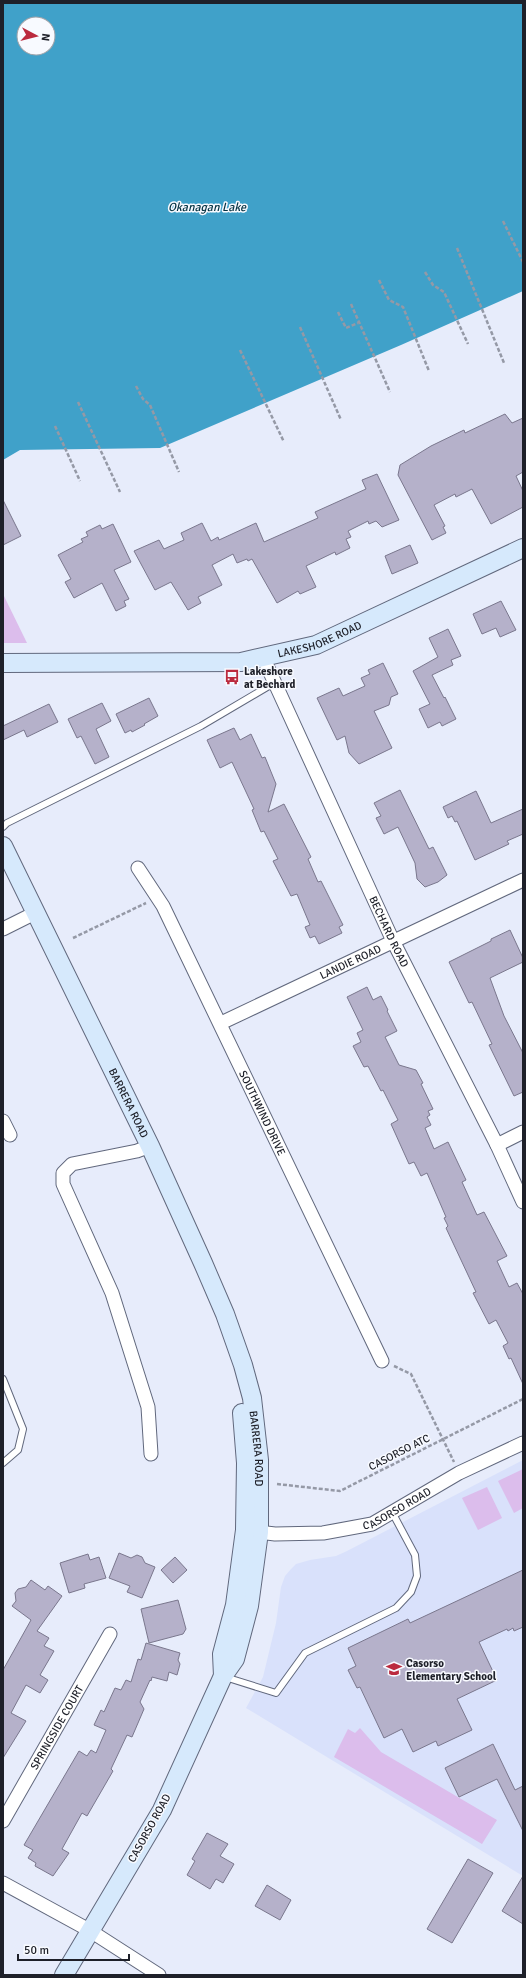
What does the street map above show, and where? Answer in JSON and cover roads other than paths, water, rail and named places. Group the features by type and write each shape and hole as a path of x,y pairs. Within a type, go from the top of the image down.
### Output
{"street":[{"name":"LAKESHORE ROAD","path":"3,663 241,662 263,658 316,645 523,548"},
{"name":"BECHARD ROAD","path":"263,658 393,941 497,1145 523,1202"},
{"name":"BARRERA ROAD","path":"3,846 150,1146 225,1314 243,1365 240,1398 252,1531"},
{"name":"SOUTHWIND DRIVE","path":"138,868 158,898 221,1023 382,1361"},
{"name":"LANDIE ROAD","path":"221,1023 393,941 429,926 523,880"},
{"path":"3,929 35,913"},
{"path":"3,1121 10,1135"},
{"path":"497,1145 523,1132"},
{"path":"150,1146 137,1151 72,1164 63,1173 63,1184 112,1293 148,1407 151,1454"},
{"name":"CASORSO ROAD","path":"64,1975 89,1930 162,1810 223,1676 222,1654 252,1531 275,1534 323,1533 372,1524 459,1473 523,1444"},
{"name":"SPRINGSIDE COURT","path":"3,1821 110,1634"},
{"path":"3,1883 89,1930 159,1975"}],"lane":[{"path":"3,827 7,823 201,726 274,683"},
{"path":"3,1380 8,1388 23,1429 18,1450 3,1463"},
{"path":"223,1676 276,1693 305,1653 396,1608 411,1592 417,1576 415,1555 392,1512"}],"water":[{"name":"Okanagan Lake","path":"3,3 523,3 523,291 160,448 20,450 3,460"}],"place":[{"name":"Lakeshore at Bechard","path":"232,677"},
{"name":"Casorso Elementary School","path":"394,1669"}]}
